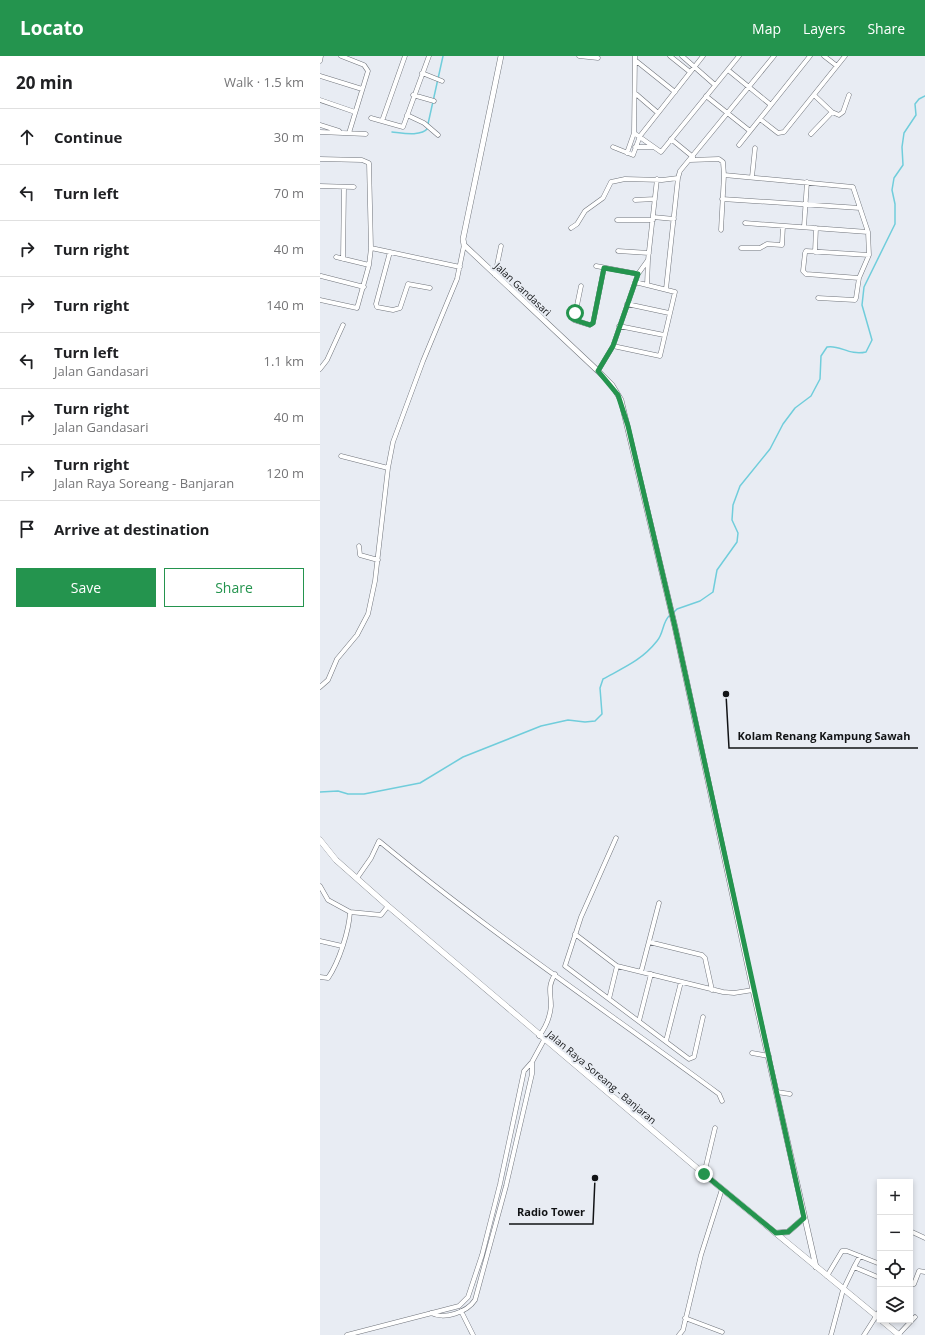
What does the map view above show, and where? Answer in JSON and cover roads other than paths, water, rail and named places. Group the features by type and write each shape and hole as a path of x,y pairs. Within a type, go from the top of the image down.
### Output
{"main road":[{"name":"Jalan Raya Soreang - Banjaran","path":"320,840 336,860 542,1038 843,1290 877,1316"},
{"name":"Jalan Raya Soreang - Banjaran","path":"885,1323 897,1334"}],"street":[{"path":"320,61 321,56"},
{"path":"341,56 367,67 362,89 347,133"},
{"path":"382,121 405,56"},
{"path":"371,118 403,128 413,95 429,56"},
{"path":"320,687 328,680 337,659 357,635 366,619 378,560 388,468 395,435 423,361 455,286 464,245 463,239 501,56"},
{"path":"579,56 598,58"},
{"path":"670,56 690,72"},
{"path":"682,56 715,85"},
{"path":"614,147 634,155 635,147 640,136 703,56"},
{"path":"634,133 661,152 670,139 739,56"},
{"path":"666,289 680,171 774,56"},
{"path":"739,145 810,56"},
{"path":"824,56 837,66"},
{"path":"760,119 776,131 782,133 845,56"},
{"path":"635,58 675,92"},
{"path":"627,153 634,133 636,94 635,58"},
{"path":"728,70 771,105"},
{"path":"422,73 439,80"},
{"path":"320,76 362,89"},
{"path":"636,94 658,113"},
{"path":"413,95 434,101"},
{"path":"814,95 832,112 841,114 849,95"},
{"path":"706,96 750,131"},
{"path":"320,100 355,112"},
{"path":"811,134 832,112"},
{"path":"407,116 427,125 438,135"},
{"path":"320,125 347,133"},
{"path":"320,132 366,134"},
{"path":"670,139 691,158 721,160 724,166 721,230"},
{"path":"635,147 654,147"},
{"path":"752,177 755,148"},
{"path":"320,159 362,160 369,163 371,248 364,287 357,308 320,300"},
{"path":"724,175 852,186 868,232 869,255 859,278 855,300 818,298"},
{"path":"571,228 576,225 585,211 603,198 611,182 625,179 662,180 678,178"},
{"path":"647,285 648,260 657,179"},
{"path":"804,227 807,182"},
{"path":"320,186 354,187"},
{"path":"343,259 344,187"},
{"path":"635,200 655,199"},
{"path":"722,199 860,208"},
{"path":"617,220 674,219"},
{"path":"745,223 868,232"},
{"path":"741,248 760,248 767,244 782,245 783,226"},
{"path":"815,252 816,228"},
{"name":"Jalan Gandasari","path":"464,245 598,371 612,385 621,400 675,627 753,990 816,1267"},
{"path":"495,275 501,246"},
{"path":"371,248 460,268"},
{"path":"618,251 649,253"},
{"path":"859,278 806,274 803,271 806,251 869,255"},
{"path":"390,252 376,304 377,307 393,310 400,308 408,284 430,288"},
{"path":"336,257 369,265"},
{"path":"598,371 613,346 638,274 648,260"},
{"path":"596,266 638,274"},
{"path":"581,286 574,320 590,325 593,323 604,268"},
{"path":"321,276 364,287"},
{"path":"613,346 660,356 669,313 675,293 674,290 635,282"},
{"path":"627,304 669,313"},
{"path":"320,369 327,360 343,326"},
{"path":"619,326 664,335"},
{"path":"341,456 388,468"},
{"path":"359,546 360,554 378,560"},
{"path":"616,838 575,934 565,966 688,1059 692,1059 703,1017"},
{"path":"357,878 371,858 379,841 435,887 719,1094 722,1101"},
{"path":"320,886 328,900 350,912 381,915 388,906"},
{"path":"641,972 659,903"},
{"path":"320,977 327,978 329,976 342,946 349,924 350,912"},
{"path":"575,934 617,966 712,990 734,993 753,990"},
{"path":"320,941 342,946"},
{"path":"649,942 702,955 705,958 712,990"},
{"path":"609,999 617,966"},
{"path":"347,1335 459,1306 466,1301 482,1254 513,1125 524,1071 532,1062 547,1023 551,1006 549,990 555,974"},
{"path":"639,1021 651,974"},
{"path":"666,1041 681,982"},
{"path":"752,1053 769,1056"},
{"path":"431,1313 443,1315 461,1311 469,1307 475,1300 505,1192 532,1074 532,1062"},
{"path":"777,1092 790,1094"},
{"path":"513,1125 520,1127"},
{"path":"704,1174 715,1128"},
{"path":"679,1335 682,1330 701,1255 722,1189"},
{"path":"498,1190 505,1192"},
{"path":"776,1233 788,1232 804,1218"},
{"path":"913,1232 925,1238"},
{"path":"827,1276 842,1251 848,1250 877,1263"},
{"path":"482,1254 487,1256"},
{"path":"831,1335 843,1290 860,1256"},
{"path":"854,1267 877,1277"},
{"path":"913,1284 919,1271 925,1272"},
{"path":"461,1311 473,1335"},
{"path":"897,1334 915,1317"},
{"path":"684,1318 722,1332"},
{"path":"864,1335 877,1320"}],"waterway":[{"path":"428,124 443,56"},
{"path":"673,613 677,609 700,601 713,592 717,570 737,542 738,533 732,520 733,505 740,486 770,449 783,424 795,408 811,396 820,379 821,356 827,347 836,347 860,353 866,352 872,340 862,305 864,287 895,224 895,204 892,190 894,178 903,165 902,147 904,133 916,115 915,104 919,99 925,96"},
{"path":"392,132 406,134 421,133 428,128"},
{"path":"320,792 338,791 348,794 364,794 420,783 463,757 541,726 568,720 585,722 595,721 602,714 600,688 603,679 633,663 651,648 661,635 667,618 670,615"}],"place":[{"name":"Kolam Renang Kampung Sawah","path":"726,694"},
{"name":"Radio Tower","path":"595,1178"}]}
